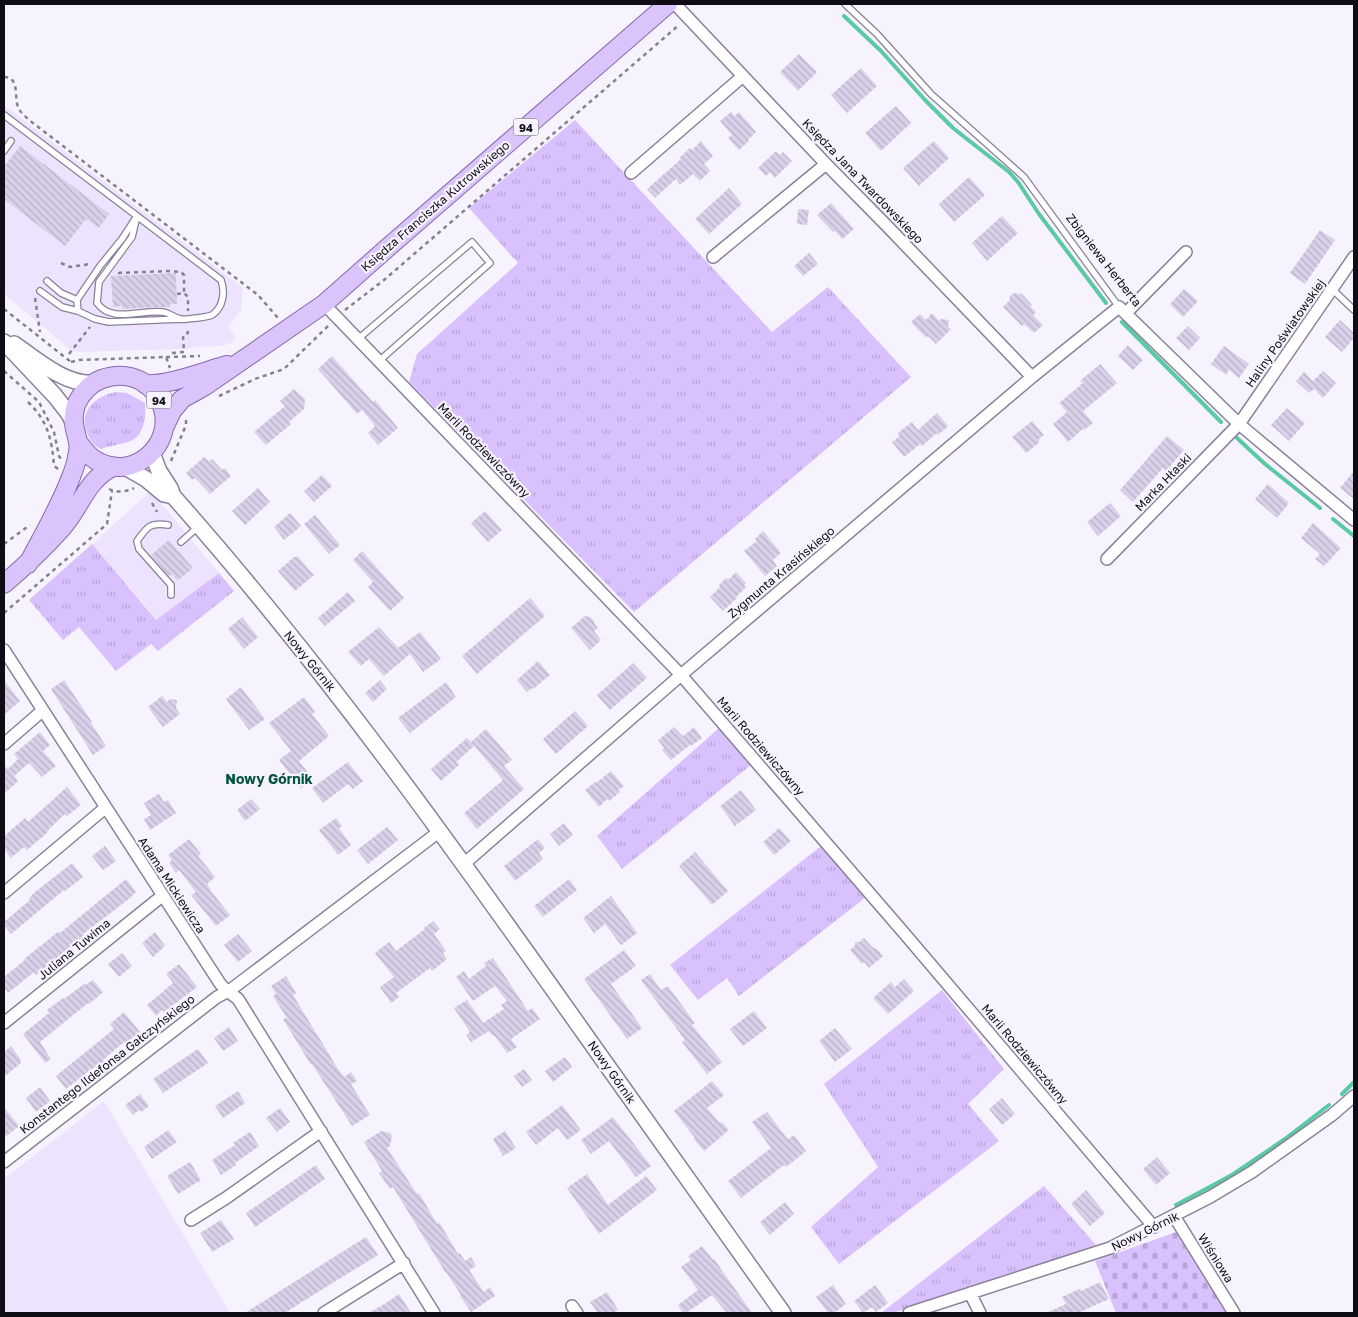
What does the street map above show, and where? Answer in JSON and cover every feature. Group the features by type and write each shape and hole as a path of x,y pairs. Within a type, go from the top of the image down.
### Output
{"main road":[{"name":"Księdza Franciszka Kutrowskiego","path":"164,428 172,411 182,399 205,386 288,330 330,311 384,250 668,4"},
{"name":"Księdza Franciszka Kutrowskiego","path":"146,384 174,380 241,361"},
{"name":"94","path":"94,383 111,376 129,377 146,384 155,392 161,403 164,415 164,428 160,441 152,453"},
{"path":"94,383 81,396 76,405 74,424 79,443 93,459 103,464 119,467"},
{"path":"28,564 61,502 75,468 79,443"},
{"path":"4,584 28,564 63,527 94,480 103,471 140,462 152,453"}],"street":[{"name":"Księdza Jana Twardowskiego","path":"675,4 1032,378"},
{"path":"630,173 743,76"},
{"path":"713,257 826,164"},
{"name":"Zygmunta Krasińskiego","path":"465,863 681,675 1032,378 1123,310 1186,252"},
{"name":"Haliny Poświatowskiej","path":"1239,424 1354,257"},
{"name":"Zbigniewa Herberta","path":"1123,310 1239,424 1354,520"},
{"name":"Marii Rodziewiczówny","path":"330,311 681,675 1154,1227"},
{"path":"4,337 61,376 87,384 94,383"},
{"path":"4,342 55,396 74,424"},
{"name":"Marka Hłaski","path":"1108,559 1239,424"},
{"name":"Nowy Górnik","path":"152,453 159,471 173,496 321,673 465,863 783,1313"},
{"name":"Nowy Górnik","path":"119,467 146,480 164,494 173,496"},
{"name":"Adama Mickiewicza","path":"4,650 221,986 238,999 434,1313"},
{"path":"4,744 42,711"},
{"path":"4,892 105,808"},
{"path":"229,991 440,831"},
{"name":"Juliana Tuwima","path":"4,1023 162,896"},
{"name":"Konstantego Ildefonsa Gałczyńskiego","path":"4,1162 217,997 229,991"},
{"name":"Nowy Górnik","path":"909,1313 1110,1248 1154,1227 1252,1172 1332,1115 1354,1096"},
{"path":"191,1220 226,1198 321,1131"},
{"name":"Wiśniowa","path":"1174,1216 1234,1313"},
{"path":"324,1313 404,1263"},
{"path":"970,1293 980,1313"}],"lane":[{"name":"Zbigniewa Herberta","path":"845,4 877,34 931,94 1024,177 1123,310"},
{"path":"4,116 221,280 224,288 220,307 212,314 181,319 109,322 95,319 62,306 40,291"},
{"path":"4,151 12,141"},
{"path":"78,311 77,300 138,216"},
{"path":"138,216 132,237 99,282 97,303 106,312 111,313 164,312 181,319"},
{"path":"357,339 472,242 490,263 379,361"},
{"path":"47,281 61,293 77,300"},
{"path":"1332,289 1354,310"},
{"path":"168,526 152,524 145,529 137,541 140,549 171,585 171,595"},
{"path":"181,542 199,526"}],"path":[{"path":"214,398 255,378 284,369 325,329 330,311 384,280 688,18"},
{"path":"4,77 10,78 14,83 18,107 28,120 258,295 288,330"},
{"path":"61,263 70,267 96,264 100,266"},
{"path":"107,271 110,273 181,272 184,275 184,294"},
{"path":"34,295 40,332"},
{"path":"4,309 71,362 68,367"},
{"path":"69,354 88,330"},
{"path":"4,371 39,402 54,432 60,458 67,463"},
{"path":"28,402 44,420 50,435 54,466 59,470"},
{"path":"167,466 173,459 186,425 186,413"},
{"path":"4,612 107,524 112,491 129,491 135,488"},
{"path":"4,544 30,525"}],"shaded area":[{"path":"4,105 243,288 241,310 228,328 236,336 231,343 223,346 186,349 72,351 4,294"},
{"path":"151,491 219,573 157,620 92,544"},
{"path":"104,1101 230,1313 4,1313 4,1179"}],"green space":[{"path":"575,120 772,332 828,287 911,377 634,612 409,382 417,354 518,263 469,208"},
{"path":"116,392 127,393 145,403 144,422 140,433 131,441 101,449 96,447 90,440 85,427 86,412 101,397"},
{"path":"92,544 156,620 219,573 234,591 158,651 151,644 116,671 79,627 63,640 29,600"},
{"path":"719,728 751,765 622,869 597,836"},
{"path":"821,846 865,898 739,996 727,978 698,1000 670,965"},
{"path":"942,990 1004,1069 968,1104 999,1141 839,1264 811,1227 878,1167 824,1084"},
{"path":"1044,1186 1096,1245 965,1291 892,1313 881,1313"},
{"path":"1176,1232 1226,1313 1116,1313 1095,1261"}],"building":[{"path":"799,54 817,72 798,91 780,72"},
{"path":"861,68 877,86 847,113 831,95"},
{"path":"896,106 911,123 881,151 865,133"},
{"path":"731,112 735,116 739,112 756,132 739,150 728,138 732,135 720,121"},
{"path":"701,141 713,156 704,164 710,171 700,181 693,174 680,185 676,179 655,198 647,189 681,159 679,158 690,148 692,150"},
{"path":"934,141 949,158 919,186 903,168"},
{"path":"20,146 109,214 99,228 86,219 65,246 4,199 4,167"},
{"path":"776,151 780,155 783,152 792,161 775,178 770,172 766,176 758,168"},
{"path":"969,177 985,195 954,222 939,204"},
{"path":"729,188 742,204 709,234 695,219"},
{"path":"831,203 854,229 842,239 817,215"},
{"path":"798,209 809,210 807,225 797,224"},
{"path":"1002,216 1018,233 987,261 972,243"},
{"path":"1320,230 1335,240 1305,284 1290,273"},
{"path":"809,253 818,264 803,276 794,266"},
{"path":"176,273 177,304 170,304 170,307 122,309 122,306 113,307 111,276"},
{"path":"1184,289 1198,301 1183,317 1170,304"},
{"path":"1014,293 1022,294 1032,305 1030,306 1036,312 1033,315 1043,325 1034,333 1024,324 1022,326 1003,307"},
{"path":"932,313 939,321 941,319 949,320 948,327 951,329 936,344 928,336 926,338 911,322 920,314 926,320"},
{"path":"1340,320 1354,333 1354,338 1342,352 1325,337"},
{"path":"1188,326 1200,338 1189,350 1176,338"},
{"path":"1128,345 1143,360 1133,370 1118,356"},
{"path":"1224,346 1249,364 1239,378 1229,370 1226,375 1211,364"},
{"path":"332,356 373,402 375,400 398,428 378,445 368,433 375,426 362,410 357,414 318,369"},
{"path":"1100,364 1117,383 1083,411 1093,423 1068,442 1053,424 1067,412 1059,403 1083,383 1080,381"},
{"path":"1323,371 1336,383 1323,398 1314,389 1309,393 1296,381 1304,372 1313,381"},
{"path":"294,389 305,399 304,409 289,422 291,424 266,445 254,432 285,406 280,401"},
{"path":"1287,408 1305,423 1289,441 1271,425"},
{"path":"937,413 948,426 938,435 937,433 922,446 920,444 904,457 892,442 900,436 898,433 912,422 918,430"},
{"path":"1032,421 1044,435 1038,440 1040,442 1026,453 1012,437"},
{"path":"1167,436 1184,450 1166,471 1163,468 1133,502 1120,490"},
{"path":"204,457 209,461 212,459 222,470 225,468 231,476 210,494 195,478 192,480 186,473"},
{"path":"1354,471 1354,499 1340,488"},
{"path":"322,475 332,486 314,502 304,491"},
{"path":"1268,484 1289,503 1277,518 1255,499"},
{"path":"258,488 270,502 245,525 232,511"},
{"path":"1110,503 1121,516 1098,536 1087,522"},
{"path":"485,511 502,530 488,542 471,523"},
{"path":"290,513 301,526 284,540 274,527"},
{"path":"315,515 340,545 329,554 304,524"},
{"path":"1313,523 1341,548 1324,566 1315,559 1320,554 1301,538"},
{"path":"763,531 781,553 773,560 777,566 765,576 744,551 757,541 755,539"},
{"path":"169,540 193,568 177,581 172,574 169,576 151,555"},
{"path":"362,551 404,598 390,611 368,587 373,582 353,560"},
{"path":"294,557 298,557 314,575 295,591 278,571"},
{"path":"736,572 746,583 744,586 746,587 723,611 710,597 726,578 728,580"},
{"path":"348,592 355,601 325,626 318,618"},
{"path":"530,598 545,616 477,674 462,656"},
{"path":"585,616 590,617 594,621 598,628 594,631 601,640 590,650 571,628"},
{"path":"242,617 258,637 244,649 228,629"},
{"path":"379,627 398,648 420,632 441,659 423,672 410,654 384,676 369,659 361,666 348,652"},
{"path":"538,661 550,675 527,692 517,680"},
{"path":"633,663 647,678 610,710 597,695"},
{"path":"4,680 20,701 4,715"},
{"path":"64,680 106,746 93,755 51,689"},
{"path":"380,680 387,689 373,702 365,693"},
{"path":"446,682 456,697 410,733 398,718"},
{"path":"241,687 265,719 249,730 226,699"},
{"path":"162,696 167,702 170,699 177,700 176,708 180,714 163,727 148,707"},
{"path":"304,697 315,712 312,714 329,736 299,761 313,779 301,788 279,760 291,751 269,723"},
{"path":"575,711 588,726 556,754 543,739"},
{"path":"674,727 683,736 694,727 702,738 671,760 662,750 664,748 658,740"},
{"path":"486,729 512,760 504,766 524,789 477,829 464,813 503,780 471,742"},
{"path":"40,732 50,745 43,751 56,766 42,777 29,763 14,776 18,781 4,794 4,765 8,769 18,759 14,754"},
{"path":"467,738 474,746 456,762 459,765 441,781 431,769"},
{"path":"348,762 363,781 353,789 348,784 323,803 312,788"},
{"path":"611,771 624,786 618,790 620,792 609,801 607,799 599,807 585,790"},
{"path":"67,787 81,805 67,816 65,814 27,850 24,847 11,858 4,849 4,836 25,818 28,822"},
{"path":"741,790 756,810 735,826 720,806"},
{"path":"159,794 164,802 168,800 176,813 150,830 144,819 151,815 144,803"},
{"path":"251,799 260,809 245,821 237,810"},
{"path":"336,818 342,826 339,828 351,845 338,855 319,830"},
{"path":"564,823 573,835 559,846 550,834"},
{"path":"387,827 398,840 368,864 357,850"},
{"path":"779,828 791,841 774,855 763,842"},
{"path":"189,839 201,854 198,856 215,877 207,884 210,890 230,915 216,926 191,895 196,892 179,870 176,873 169,863 172,860 168,855"},
{"path":"538,839 545,848 539,853 543,859 515,881 504,866"},
{"path":"105,846 116,861 103,870 92,856"},
{"path":"695,852 728,891 712,905 679,866"},
{"path":"72,863 83,877 64,890 11,934 4,925 4,922 30,900 29,898 35,892"},
{"path":"126,879 136,892 129,899 83,934 36,975 34,972 8,993 4,987 4,977 24,959 59,931 60,933"},
{"path":"569,879 577,890 543,917 534,906"},
{"path":"611,896 637,933 621,945 605,924 594,933 583,918"},
{"path":"433,921 440,929 434,934 446,951 443,953 447,959 432,971 430,968 396,993 399,997 391,1003 380,987 394,977 375,953 389,942 396,951"},
{"path":"155,932 165,946 153,957 142,943"},
{"path":"238,934 252,951 238,962 224,945"},
{"path":"864,938 883,956 869,968 864,962 862,964 850,950 855,946 855,942 859,942"},
{"path":"624,950 636,966 611,984 642,1028 627,1039 584,979"},
{"path":"122,953 132,966 119,977 108,964"},
{"path":"493,958 528,1011 532,1008 540,1019 511,1039 517,1047 507,1053 489,1031 471,1042 466,1035 470,1032 454,1008 467,1000 483,1023 504,1009 501,1005 507,1001 495,986 473,1001 456,977 464,971 469,979 486,966 484,963"},
{"path":"179,964 197,987 156,1016 147,1005 173,983 166,974"},
{"path":"650,974 661,990 668,986 695,1023 692,1025 722,1062 707,1074 682,1042 685,1040 641,980"},
{"path":"286,976 296,993 293,995 338,1069 344,1077 351,1072 357,1081 351,1084 370,1115 352,1126 283,1019 287,1018 273,996 276,994 271,986"},
{"path":"904,979 914,991 888,1014 873,998 891,982 895,987"},
{"path":"93,980 103,992 40,1042 51,1059 45,1063 23,1034 49,1013 47,1010 84,984"},
{"path":"754,1011 767,1028 743,1046 730,1029"},
{"path":"124,1012 140,1032 124,1042 103,1060 110,1071 104,1075 96,1066 66,1089 56,1076 114,1029 110,1024"},
{"path":"229,1027 238,1041 223,1051 214,1038"},
{"path":"835,1028 852,1049 835,1062 819,1041"},
{"path":"11,1046 21,1060 21,1063 4,1077 4,1052"},
{"path":"198,1049 208,1063 163,1093 153,1079"},
{"path":"565,1057 572,1067 553,1082 545,1071"},
{"path":"524,1069 532,1080 522,1087 514,1076"},
{"path":"712,1081 724,1095 707,1108 729,1130 704,1151 674,1111"},
{"path":"40,1087 50,1101 36,1112 26,1098"},
{"path":"238,1091 245,1103 223,1118 215,1106"},
{"path":"140,1094 149,1106 133,1115 125,1105"},
{"path":"1002,1098 1015,1114 1002,1125 989,1109"},
{"path":"562,1105 581,1130 567,1140 558,1128 536,1145 526,1132"},
{"path":"4,1107 19,1126 4,1138"},
{"path":"280,1108 290,1122 277,1132 266,1118"},
{"path":"767,1112 788,1139 794,1135 806,1151 786,1167 784,1165 741,1198 728,1181 771,1148 752,1122"},
{"path":"613,1117 651,1166 636,1177 609,1141 591,1154 581,1140"},
{"path":"168,1130 177,1142 152,1159 144,1147"},
{"path":"381,1131 390,1133 392,1136 390,1146 387,1148 417,1194 419,1193 437,1224 439,1222 458,1254 460,1253 465,1261 471,1257 476,1266 469,1270 484,1292 490,1287 495,1296 471,1312 393,1187 390,1189 379,1173 382,1171 364,1142"},
{"path":"505,1131 516,1148 503,1156 493,1139"},
{"path":"250,1132 259,1146 221,1175 212,1160 235,1145 233,1143"},
{"path":"1157,1157 1170,1173 1156,1185 1143,1169"},
{"path":"190,1162 201,1180 178,1194 167,1176"},
{"path":"316,1165 325,1179 255,1227 246,1213"},
{"path":"587,1174 608,1205 646,1176 657,1190 599,1234 567,1188"},
{"path":"1086,1190 1105,1213 1090,1226 1071,1204"},
{"path":"785,1202 794,1214 770,1235 760,1222"},
{"path":"221,1220 234,1239 212,1252 200,1233"},
{"path":"366,1237 378,1255 285,1313 245,1313"},
{"path":"702,1246 714,1259 752,1313 727,1313 712,1295 686,1313 683,1313 678,1305 698,1290 681,1267 691,1260 688,1256"},
{"path":"1100,1282 1109,1299 1078,1313 1046,1313 1066,1304 1062,1297"},
{"path":"833,1285 846,1304 834,1313 828,1313 816,1297"},
{"path":"875,1285 888,1303 876,1312 872,1307 863,1313 854,1301"},
{"path":"607,1292 618,1310 612,1313 598,1313 590,1302"},
{"path":"399,1294 411,1313 369,1313 386,1303"}],"waterway":[{"path":"844,16 881,51 953,128 1009,172 1106,303"},
{"path":"1122,322 1221,422"},
{"path":"1237,438 1265,464 1320,508"},
{"path":"1333,519 1354,536"},
{"path":"1342,1094 1354,1082"},
{"path":"1176,1205 1232,1175 1285,1139 1329,1105"}],"district":[{"name":"Nowy Górnik","path":"269,778"}]}
